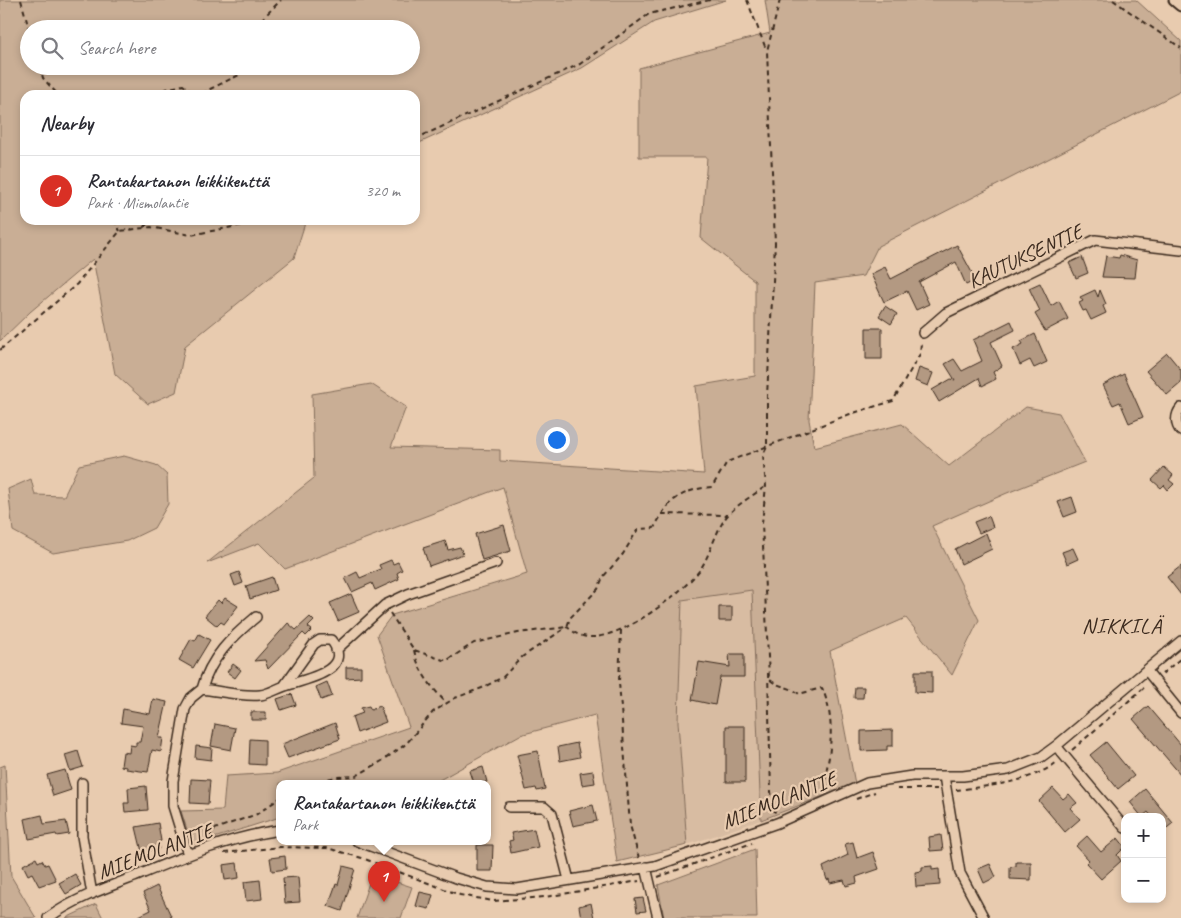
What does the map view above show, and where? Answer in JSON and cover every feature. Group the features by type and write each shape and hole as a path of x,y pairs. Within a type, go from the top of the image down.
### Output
{"main road":[{"path":"1175,0 1181,5"}],"street":[{"name":"KAUTUKSENTIE","path":"923,333 946,313 1095,240 1181,250"},
{"path":"1181,408 1176,416 1177,426 1181,432"},
{"path":"336,650 385,605 408,594 496,563"},
{"path":"188,855 173,806 173,781 185,709 191,698 202,689 206,673 221,652 234,636 256,617"},
{"path":"202,689 258,696 330,669 336,660 336,650 331,640 320,640 314,644 284,686"},
{"name":"MIEMOLANTIE","path":"368,845 456,878 487,887 517,889 644,867 777,823 867,783 893,778 944,776 1008,770 1041,757 1181,641"},
{"path":"1147,671 1181,713"},
{"path":"1056,746 1121,823"},
{"path":"944,776 960,873 984,918"},
{"path":"82,783 82,836 92,894"},
{"path":"509,807 544,807 552,814 569,880"},
{"name":"MIEMOLANTIE","path":"48,918 92,894 188,855 260,833 276,831"},
{"path":"644,867 650,879 658,918"}],"path":[{"path":"21,0 27,20"},
{"path":"262,20 281,0"},
{"path":"420,137 580,64 649,14 710,0"},
{"path":"748,0 767,51"},
{"path":"780,0 767,51 775,243 767,396 767,447 763,455 766,486 762,523 769,679 777,687 794,690 799,694 822,688 828,702 831,738 824,784 828,799"},
{"path":"1113,0 1181,48"},
{"path":"43,75 54,90"},
{"path":"208,90 239,75"},
{"path":"164,90 183,85 190,90"},
{"path":"117,225 120,231"},
{"path":"0,350 77,284 120,231 151,227 191,235 243,225"},
{"path":"324,780 356,776 382,762 406,744 433,712 503,676 522,657 566,627 570,618 598,589 603,577 623,554 638,529 654,528 669,502 698,488 712,487 727,462 850,414 893,401 920,354 923,333"},
{"path":"414,650 446,661 474,643 518,633 566,627 582,636 598,637 621,630 673,596 699,571 727,515 766,486"},
{"path":"662,514 727,515"},
{"path":"385,605 400,632 414,650 418,667 428,684 447,704"},
{"path":"621,630 619,682 630,825 644,867"},
{"path":"897,789 945,790 991,786 1034,774 1052,766 1181,658"},
{"path":"769,662 767,693 771,792 777,823"},
{"path":"851,801 877,791"},
{"path":"204,849 215,829 257,814 276,801"},
{"path":"224,854 280,847 327,848 362,858 460,895 492,901 545,896 664,876 756,841"}],"shaded area":[{"path":"0,0 726,0 654,22 582,68 420,143 420,90 20,90 20,225 304,225 294,258 185,346 176,392 148,404 115,374 93,259 30,312 0,341"},
{"path":"765,0 1136,0 1181,41 1181,91 878,246 863,276 815,283 809,420 814,447 902,424 949,466 1026,407 1059,413 1085,462 1007,493 932,526 979,620 952,675 906,618 830,651 855,784 761,820 752,590 682,600 678,722 687,845 617,862 595,715 520,735 439,780 276,780 276,818 192,845 181,811 223,810 226,776 277,773 409,727 377,635 392,615 527,574 503,487 285,569 259,543 207,563 314,478 312,394 371,384 406,407 391,447 500,450 500,461 704,474 696,386 755,376 755,281 701,238 707,157 639,157 639,68 770,33"},
{"path":"124,456 156,465 167,475 168,504 154,528 127,541 53,553 13,531 8,489 31,479 35,495 64,496 79,465"},
{"path":"752,589 761,820 687,845 678,722 682,600"},
{"path":"5,765 11,876 36,918 0,918 0,767"},
{"path":"755,849 757,918 664,918 658,885"},
{"path":"372,874 412,887 401,918 357,918"},
{"path":"96,904 103,918 66,918"}],"building":[{"path":"957,245 976,280 966,285 956,262 919,282 929,304 916,310 907,291 884,302 871,274 885,267 891,279"},
{"path":"1120,255 1137,260 1135,278 1102,277 1106,256 1119,258"},
{"path":"1082,257 1088,273 1076,278 1069,263"},
{"path":"1040,283 1051,306 1059,301 1068,319 1045,331 1035,314 1040,311 1029,288"},
{"path":"1095,290 1098,297 1100,290 1106,304 1103,306 1106,313 1091,320 1086,310 1083,311 1079,303 1083,301 1080,297"},
{"path":"885,306 897,314 891,324 879,316"},
{"path":"1011,321 1015,330 991,342 1002,366 993,372 996,379 982,386 979,378 939,402 932,390 951,379 955,380 945,364 954,359 962,371 982,361 973,340"},
{"path":"866,328 882,328 882,359 866,359"},
{"path":"1035,334 1047,362 1034,368 1030,360 1020,365 1013,349 1023,344 1021,341"},
{"path":"1167,353 1181,370 1181,383 1167,395 1146,371"},
{"path":"919,368 933,373 928,386 915,381"},
{"path":"1124,374 1143,417 1129,423 1120,402 1113,405 1103,385"},
{"path":"1164,467 1173,475 1169,480 1174,484 1168,490 1164,485 1161,488 1152,480"},
{"path":"1072,497 1077,512 1064,517 1058,502"},
{"path":"989,516 993,527 979,533 974,522"},
{"path":"504,525 511,551 482,560 475,534"},
{"path":"986,533 992,549 961,564 955,549"},
{"path":"445,541 448,550 460,547 463,554 429,566 423,548"},
{"path":"1073,548 1078,559 1067,564 1062,552"},
{"path":"391,560 393,564 398,562 402,570 397,573 399,579 375,590 372,583 352,592 345,578 357,572 360,578 381,569 379,565"},
{"path":"1181,566 1181,595 1167,577"},
{"path":"239,572 243,583 235,586 231,575"},
{"path":"272,577 276,590 250,599 246,586"},
{"path":"351,594 359,612 338,621 330,603"},
{"path":"225,598 238,606 224,624 221,622 217,626 205,616 218,600 221,603"},
{"path":"719,607 732,607 732,621 719,621"},
{"path":"310,617 314,621 308,627 312,630 306,636 303,633 268,669 265,660 254,661 288,623 296,630"},
{"path":"199,634 210,640 193,668 179,660 191,639 195,641"},
{"path":"729,654 744,654 744,677 720,677 715,705 692,700 699,662 730,667"},
{"path":"233,664 241,670 235,678 227,672"},
{"path":"346,667 361,667 361,677 346,678"},
{"path":"915,671 932,671 932,693 915,692"},
{"path":"327,682 332,696 321,700 316,687"},
{"path":"855,687 864,687 863,698 854,698"},
{"path":"292,694 296,705 281,710 277,699"},
{"path":"153,699 167,702 159,738 163,738 161,752 152,750 148,772 126,769 126,767 121,766 123,752 129,753 130,745 136,746 136,742 140,742 143,726 121,723 123,709 150,714"},
{"path":"369,706 371,710 380,706 386,722 357,733 352,717 363,713 361,708"},
{"path":"1148,706 1181,745 1181,775 1133,719"},
{"path":"251,712 266,712 266,720 251,720"},
{"path":"335,723 340,739 288,758 282,744"},
{"path":"215,724 235,728 231,750 211,746"},
{"path":"726,726 745,726 745,782 726,782"},
{"path":"893,730 893,746 887,746 887,750 861,751 861,731"},
{"path":"250,739 265,740 265,765 249,764"},
{"path":"1106,742 1134,776 1118,789 1090,755"},
{"path":"577,743 580,757 560,761 558,747"},
{"path":"196,746 212,748 211,760 195,758"},
{"path":"78,751 83,767 70,771 65,755"},
{"path":"538,751 545,789 537,791 536,788 526,790 517,755"},
{"path":"483,767 486,780 473,780 470,771"},
{"path":"65,770 71,790 53,796 47,775"},
{"path":"593,771 595,783 582,785 580,773"},
{"path":"191,779 210,780 208,804 190,803"},
{"path":"146,786 148,810 125,812 124,803 129,803 128,788"},
{"path":"1053,788 1063,799 1069,794 1077,803 1070,808 1080,819 1065,832 1039,801"},
{"path":"1145,789 1165,813 1139,813 1130,802"},
{"path":"593,805 597,821 573,826 569,811"},
{"path":"1166,814 1173,823 1166,829"},
{"path":"42,815 44,824 66,821 69,834 57,836 56,834 29,839 25,819"},
{"path":"158,823 161,841 158,842 159,849 142,852 136,827"},
{"path":"534,829 538,847 511,853 509,841 513,840 511,833"},
{"path":"941,835 943,850 930,851 929,837"},
{"path":"1087,836 1101,852 1118,838 1121,842 1121,851 1117,855 1121,861 1101,879 1086,863 1089,860 1076,846"},
{"path":"853,842 857,858 873,852 879,869 856,877 857,883 846,886 844,880 830,883 829,879 827,880 823,867 848,855 845,844"},
{"path":"477,845 493,845 492,871 477,871"},
{"path":"285,856 286,869 272,871 270,858"},
{"path":"36,858 38,862 42,860 45,865 48,864 56,880 39,886 32,873 28,875 23,865"},
{"path":"1016,862 1031,862 1031,880 1010,879 1010,867 1016,866"},
{"path":"237,863 239,878 225,880 223,865"},
{"path":"990,864 996,877 984,883 978,869"},
{"path":"343,866 355,869 342,911 328,906 336,884 338,885"},
{"path":"932,866 932,870 939,869 940,885 916,887 915,872 922,871 922,867"},
{"path":"75,874 81,885 66,894 59,883"},
{"path":"298,877 300,902 285,903 283,878"},
{"path":"260,880 262,899 246,901 244,882"},
{"path":"157,886 172,918 135,918 151,910 143,893"},
{"path":"420,892 433,895 429,909 416,906"},
{"path":"643,898 646,911 637,912 635,899"},
{"path":"591,903 594,918 581,918 579,906"}],"place":[{"name":"Rantakartanon leikkikenttä","path":"384,902"}],"district":[{"name":"NIKKILÄ","path":"1122,625"}]}
